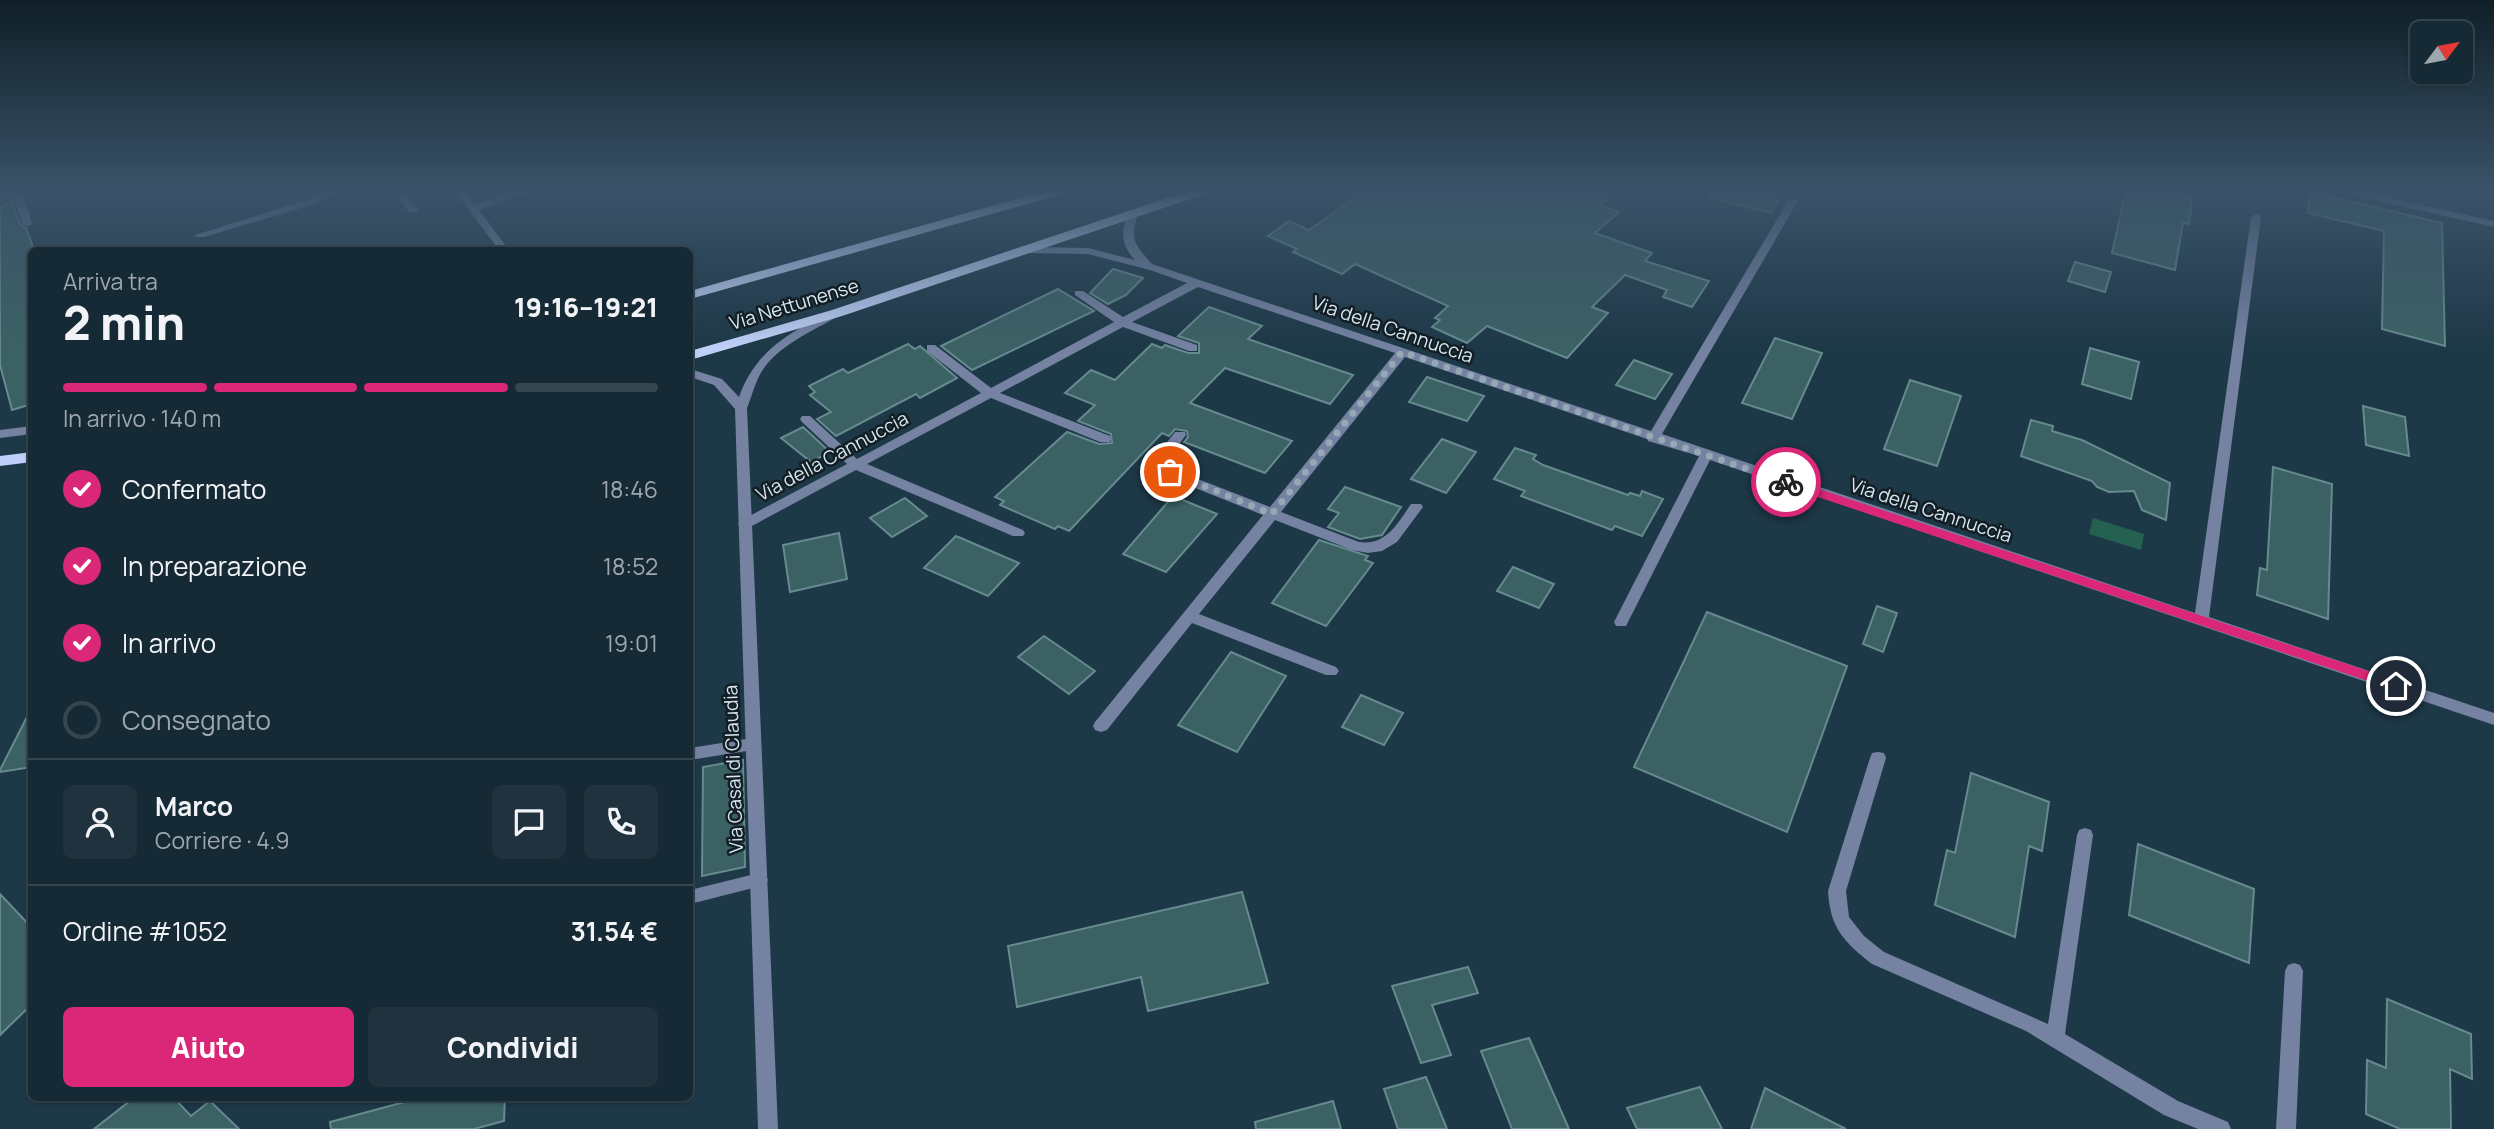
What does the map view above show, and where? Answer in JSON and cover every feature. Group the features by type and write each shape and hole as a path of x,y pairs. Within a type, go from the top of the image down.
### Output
{"main road":[{"name":"Via Nettunense","path":"693,294 874,243"},
{"name":"Via Nettunense","path":"693,355 836,313 1049,243"},
{"path":"0,461 28,458"}],"street":[{"name":"Via della Cannuccia","path":"1128,243 1154,268"},
{"path":"1653,438 1768,243"},
{"path":"2201,621 2253,243"},
{"name":"Via della Cannuccia","path":"1027,250 1081,250 1154,268 2494,719"},
{"name":"Via della Cannuccia","path":"745,524 1196,283"},
{"path":"1079,293 1122,322 1193,348"},
{"name":"Via Casal di Claudia","path":"768,1129 741,408 753,377 765,359 795,337 836,313"},
{"path":"931,348 990,393 1105,439"},
{"path":"1101,726 1402,352"},
{"path":"693,374 718,382 741,408"},
{"path":"806,419 856,465 1018,533"},
{"path":"0,434 28,430"},
{"path":"1180,435 1163,456 1164,464 1170,472 1357,547 1370,550 1385,546 1416,508"},
{"path":"1621,622 1706,456"},
{"path":"1190,616 1331,671"},
{"path":"693,754 753,744"},
{"path":"1878,758 1837,891 1838,912 1842,922 1858,942 1878,958 2055,1036 2171,1108 2221,1129"},
{"path":"2055,1036 2085,835"},
{"path":"693,896 759,880"},
{"path":"2286,1129 2294,971"}],"shaded area":[{"path":"2093,518 2144,534 2141,550 2089,534"}],"building":[{"path":"0,243 32,243 32,247 28,247 28,405 12,410 0,365"},
{"path":"1283,243 1623,243 1652,253 1645,261 1709,281 1692,307 1663,297 1667,290 1625,275 1592,307 1608,313 1567,358 1487,326 1467,343 1432,327 1440,320 1435,318 1448,306 1355,264 1342,274 1293,252 1297,249"},
{"path":"2114,243 2180,243 2175,270 2112,253"},
{"path":"2384,243 2442,243 2445,346 2382,329"},
{"path":"2075,262 2111,272 2105,292 2068,281"},
{"path":"1113,269 1143,278 1126,295 1108,304 1090,293"},
{"path":"1058,289 1094,311 972,370 941,346"},
{"path":"1209,307 1262,326 1248,339 1353,375 1330,404 1225,368 1190,403 1292,441 1265,473 1184,442 1188,437 1187,431 1175,429 1169,436 1162,433 1069,531 1058,526 1055,529 1000,505 1004,501 995,497 1067,432 1099,444 1112,443 1111,434 1078,421 1095,405 1065,393 1091,370 1115,380 1152,344 1199,353 1199,343 1178,336"},
{"path":"1775,338 1822,353 1792,419 1742,403"},
{"path":"908,344 915,349 920,346 957,378 920,398 916,394 836,436 817,419 831,412 810,395 815,392 809,386 843,369 848,373"},
{"path":"2090,348 2139,362 2131,399 2082,384"},
{"path":"1634,360 1672,374 1655,399 1616,385"},
{"path":"1427,377 1484,396 1467,421 1409,402"},
{"path":"1910,380 1961,396 1937,466 1884,449"},
{"path":"2363,406 2405,417 2409,456 2366,445"},
{"path":"2031,420 2053,426 2052,431 2082,440 2170,483 2166,520 2142,510 2134,491 2109,492 2097,487 2092,481 2021,456"},
{"path":"803,427 830,452 811,462 781,438"},
{"path":"1442,439 1476,452 1446,493 1411,479"},
{"path":"1515,448 1536,455 1533,459 1543,465 1628,495 1630,493 1640,496 1642,491 1663,499 1642,536 1615,526 1612,530 1521,496 1525,491 1494,479"},
{"path":"2273,467 2332,484 2328,619 2257,595 2260,568 2267,570"},
{"path":"1345,487 1401,507 1382,535 1360,539 1328,527 1339,513 1328,509"},
{"path":"1173,496 1217,514 1166,572 1123,554"},
{"path":"905,498 927,516 892,537 870,518"},
{"path":"839,533 847,579 790,592 783,545"},
{"path":"956,536 1019,563 988,596 924,568"},
{"path":"1319,540 1368,556 1365,560 1373,563 1326,626 1272,603"},
{"path":"1513,567 1554,584 1539,608 1497,591"},
{"path":"1877,606 1897,613 1883,652 1863,644"},
{"path":"1707,612 1847,666 1787,832 1634,767"},
{"path":"1044,636 1095,671 1069,694 1018,657"},
{"path":"1231,652 1286,676 1237,752 1178,725"},
{"path":"1361,695 1403,713 1384,745 1342,727"},
{"path":"28,715 28,768 0,770"},
{"path":"743,760 745,867 702,876 703,767"},
{"path":"1971,773 2049,802 2042,851 2029,846 2015,937 1935,905 1947,850 1955,853"},
{"path":"2138,844 2254,889 2249,963 2129,915"},
{"path":"1242,892 1268,983 1148,1011 1141,977 1017,1007 1008,946"},
{"path":"0,894 28,924 28,1008 0,1035"},
{"path":"1468,967 1478,993 1432,1005 1451,1055 1421,1063 1392,986"},
{"path":"2387,999 2471,1034 2472,1079 2450,1069 2451,1129 2400,1129 2366,1114 2367,1060 2386,1068"},
{"path":"1529,1038 1569,1129 1512,1129 1481,1051"},
{"path":"1426,1077 1447,1129 1398,1129 1384,1089"},
{"path":"1700,1087 1722,1129 1637,1129 1627,1108"},
{"path":"1765,1088 1846,1129 1751,1129"},
{"path":"130,1101 177,1101 191,1116 210,1101 239,1129 94,1129"},
{"path":"408,1101 505,1101 504,1121 474,1129 331,1129 330,1122"},
{"path":"1333,1101 1341,1129 1256,1129 1255,1122"}],"way so far":[{"path":"1170,472 1272,514 1402,352 1786,482"}],"route":[{"path":"1786,482 2396,686"}]}
